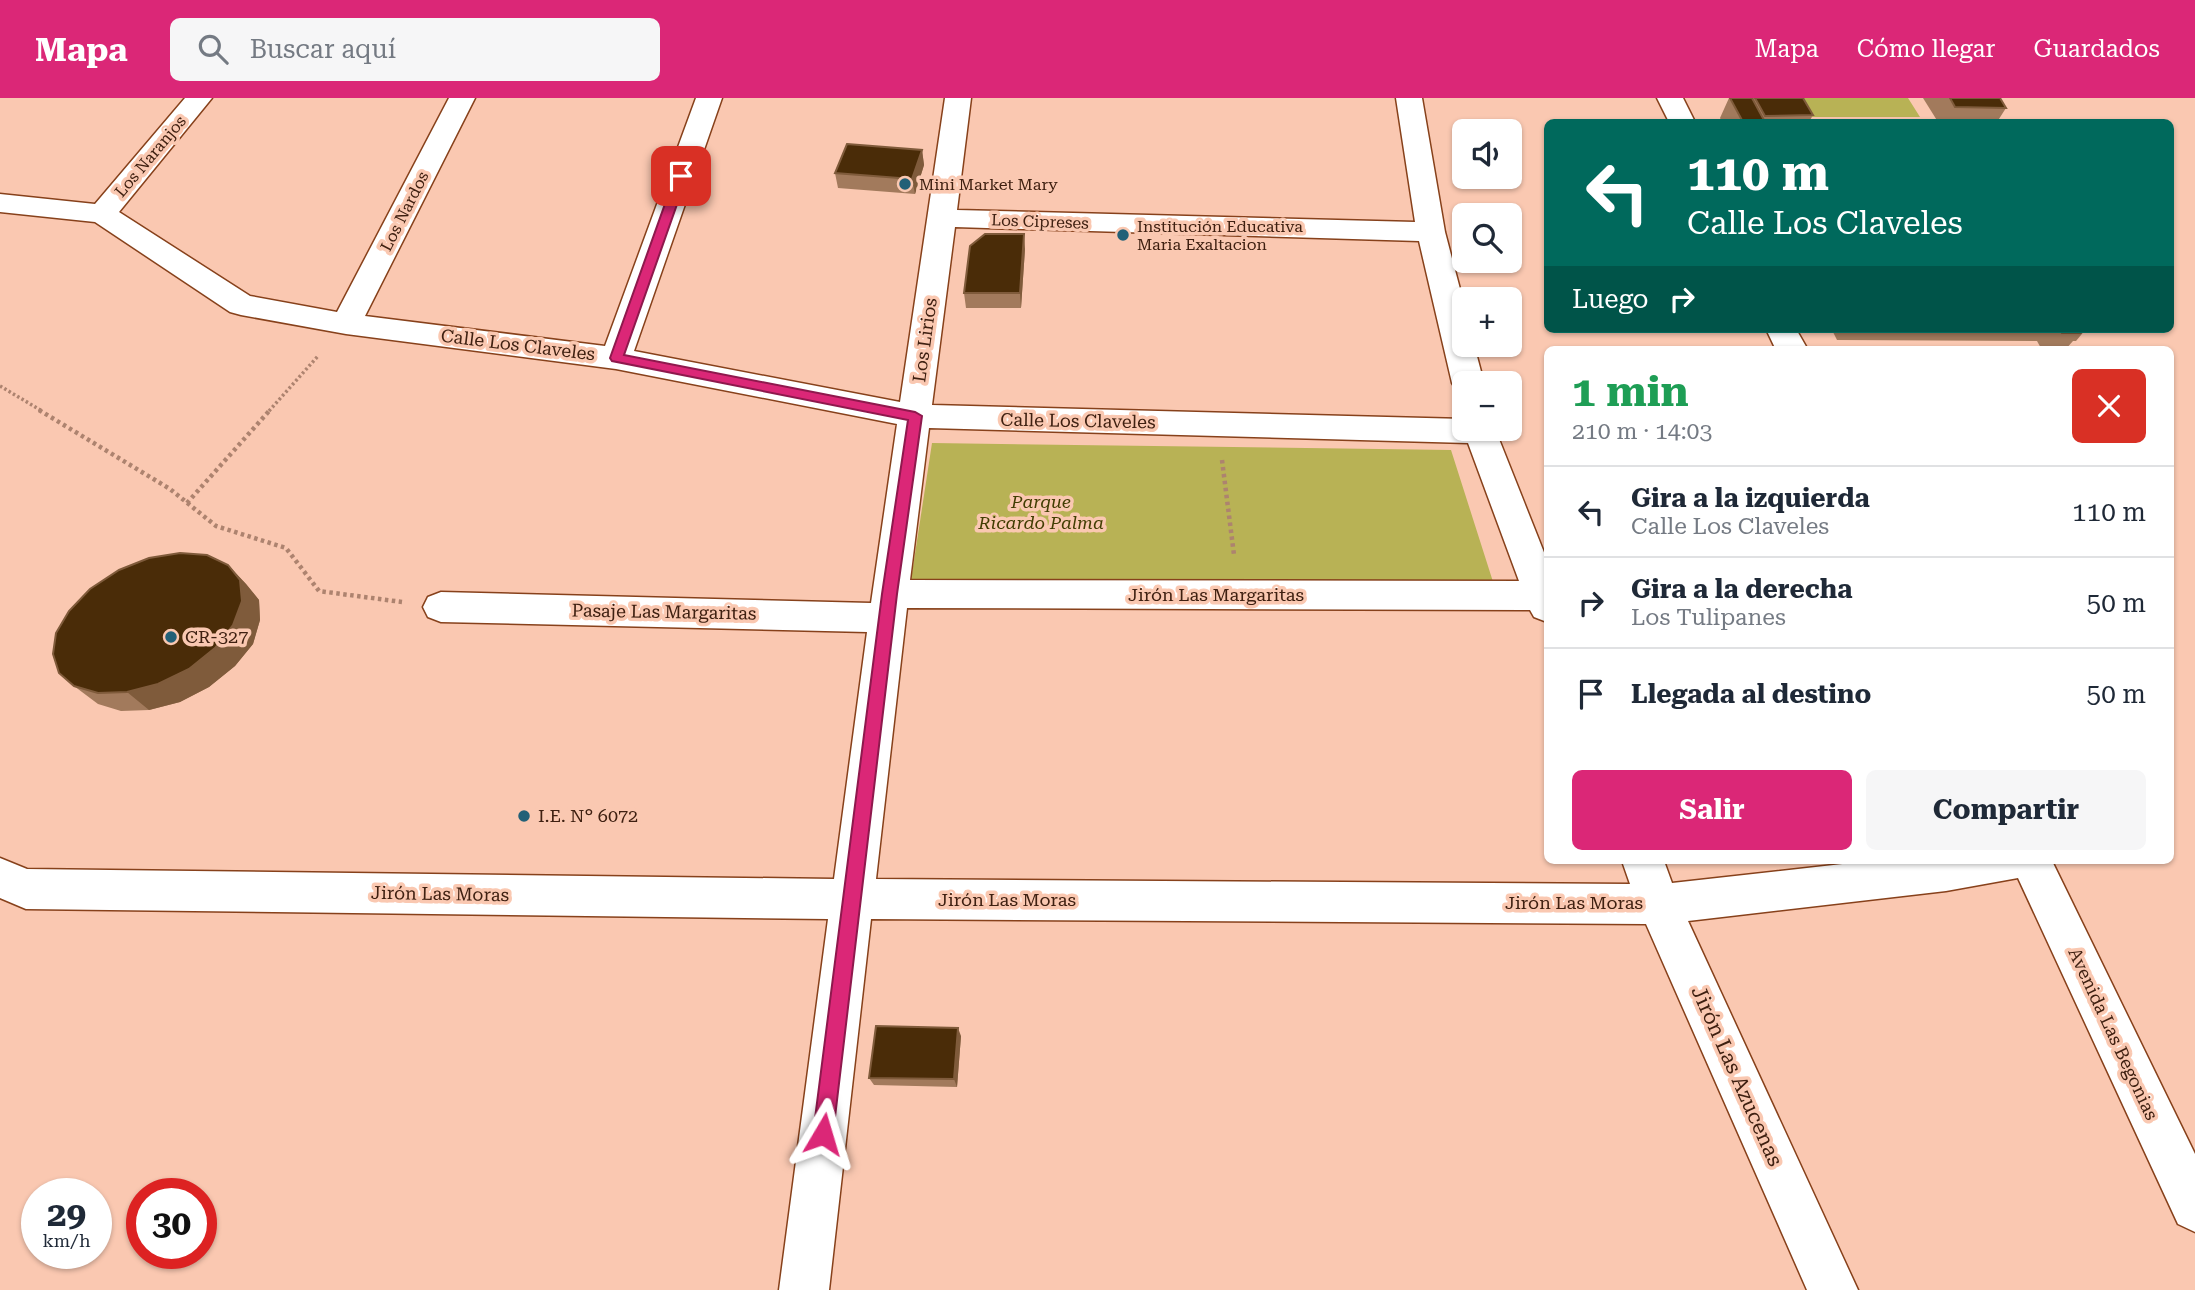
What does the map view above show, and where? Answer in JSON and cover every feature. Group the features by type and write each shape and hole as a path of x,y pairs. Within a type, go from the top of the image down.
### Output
{"street":[{"name":"Los Naranjos","path":"102,214 199,98"},
{"name":"Los Nardos","path":"346,324 462,98"},
{"path":"617,358 709,98"},
{"name":"Los Lirios","path":"804,1290 888,606 958,98"},
{"path":"1409,98 1431,232 1465,371"},
{"path":"1670,98 1680,119"},
{"name":"Calle Los Claveles","path":"0,203 102,214 241,304 346,324 617,358 915,416 1452,429"},
{"name":"Los Cipreses","path":"942,218 1431,232"},
{"path":"1483,441 1544,599"},
{"name":"Jirón Las Margaritas","path":"888,606 1239,595 1544,602"},
{"name":"Pasaje Las Margaritas","path":"441,607 888,606"},
{"name":"Jirón Las Azucenas","path":"1644,864 1659,904 1833,1290"},
{"name":"Jirón Las Moras","path":"0,878 26,888 852,900 1659,904 1946,872 1995,864"},
{"name":"Avenida Las Begonias","path":"2032,864 2195,1207"}],"path":[{"path":"187,503 346,324"},
{"path":"0,386 170,489 216,526 286,548 319,591 441,607"},
{"path":"1218,424 1239,595"}],"green space":[{"path":"1794,98 1908,98 1920,117 1804,117"},
{"name":"Parque Ricardo Palma","path":"932,443 1451,450 1495,588 911,580"}],"building":[{"path":"1730,98 1752,98 1763,119 1741,119"},
{"path":"1755,98 1803,98 1813,115 1765,116"},
{"path":"1950,98 2000,98 2006,108 1955,107"},
{"path":"847,144 922,150 912,179 835,173"},
{"path":"985,234 1024,234 1020,293 964,293 970,246"},
{"name":"CR-327","path":"180,553 207,555 228,565 240,580 242,601 233,625 215,648 189,669 158,684 127,692 98,693 74,686 59,673 53,654 56,633 69,611 90,589 119,570 149,558"},
{"path":"876,1026 958,1028 954,1079 869,1078"}],"place":[{"name":"Mini Market Mary","path":"905,184"},
{"name":"Institución Educativa Maria Exaltacion","path":"1123,235"},
{"name":"CR-327","path":"171,637"},
{"name":"I.E. N° 6072","path":"524,816"}],"route":[{"path":"681,176 617,358 915,416 890,594 823,1134"}]}
